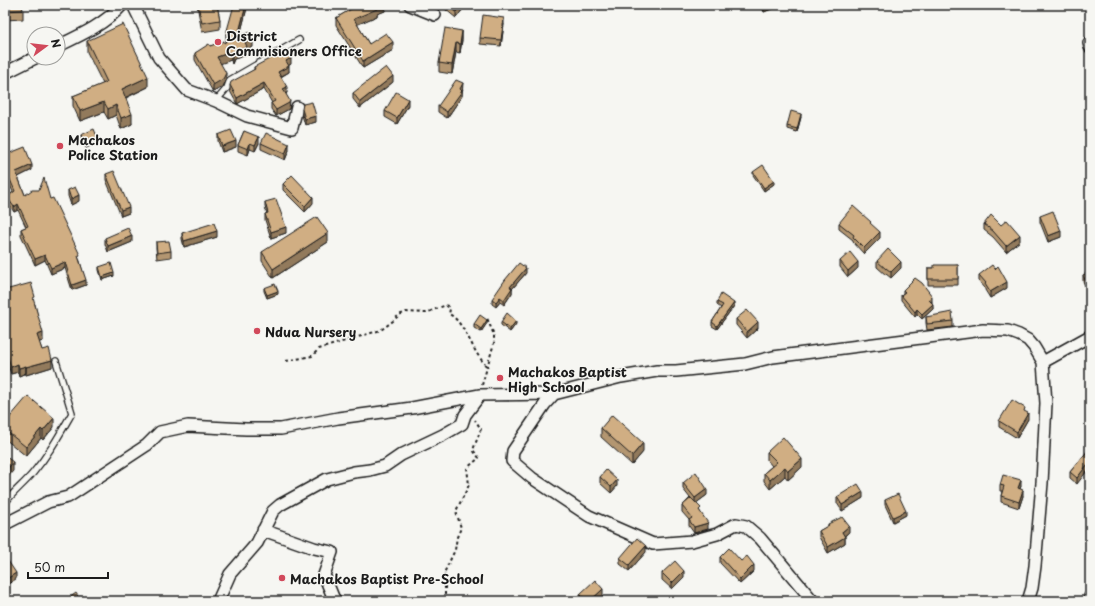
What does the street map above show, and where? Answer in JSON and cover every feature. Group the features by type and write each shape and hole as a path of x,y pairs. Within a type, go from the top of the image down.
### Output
{"street":[{"path":"66,42 95,27 116,12 122,5"},
{"path":"133,5 159,58 187,90 216,101 247,116 292,128 297,107"},
{"path":"410,5 435,15"},
{"path":"1090,43 1090,47"},
{"path":"5,73 26,62"},
{"path":"5,524 48,502 68,497 147,445 160,432 167,430 188,426 281,429 338,418 412,408 480,395 554,394 622,377 657,371 676,371 745,364 773,357 983,330 1008,331 1028,340 1043,362 1046,403 1042,483 1035,566 1032,588 1028,601"},
{"path":"1043,362 1090,336"},
{"path":"554,394 545,404 513,451 512,461 532,478 589,516 653,544 692,541 717,534 736,524 746,526 760,538 813,601"},
{"path":"218,601 230,574 257,543 273,511 280,505 327,479 384,466 401,455 462,424 465,415 480,395"},
{"path":"263,530 314,548 332,552 324,575 336,601"}],"lane":[{"path":"216,101 227,88 230,80 299,40"},
{"path":"5,503 32,474 56,442 72,413 56,361"}],"path":[{"path":"286,361 312,356 319,349 381,330 399,315 406,312 426,313 446,305 450,309 449,314 454,316 460,323 469,337 476,353 487,367"},
{"path":"480,395 494,343 494,336 487,318"},
{"path":"445,601 444,573 455,550 457,537 461,528 456,511 469,485 467,468 479,458 473,450 481,430 476,420 465,415"},
{"path":"71,601 79,595 83,601"}],"building":[{"path":"5,5 22,5 23,10 5,11"},
{"path":"198,5 217,5 220,20 202,23"},
{"path":"234,5 246,5 238,36 250,32 253,39 245,42 247,47 234,52 232,57 231,52 217,57 226,73 223,79 213,85 195,53 209,44 210,46 224,41 224,43 228,40 226,34"},
{"path":"358,5 381,5 376,7 377,9 354,19 369,44 386,33 393,42 363,61 336,18"},
{"path":"448,5 461,5 456,12"},
{"path":"483,15 504,18 501,40 480,38"},
{"path":"123,24 148,77 122,89 132,114 121,118 116,105 108,109 104,102 80,111 73,96 107,82 87,41"},
{"path":"445,28 462,31 460,44 456,43 452,65 439,63"},
{"path":"286,50 291,58 286,61 289,66 278,72 287,87 283,89 290,101 289,103 276,110 271,103 275,101 264,83 237,98 230,85 231,82 255,69 254,67"},
{"path":"386,67 393,76 360,102 353,93"},
{"path":"456,80 463,83 460,89 462,91 447,112 438,106"},
{"path":"396,92 408,99 397,118 385,111"},
{"path":"312,102 316,116 305,119 302,109 303,104"},
{"path":"791,111 801,114 797,129 787,126"},
{"path":"94,129 98,139 86,145 81,135"},
{"path":"231,130 236,141 222,146 218,135"},
{"path":"244,131 259,137 255,145 250,143 248,149 238,145"},
{"path":"266,133 289,144 285,154 261,143"},
{"path":"25,147 32,165 16,172 25,195 32,190 39,190 44,178 50,199 53,198 80,255 78,256 86,280 72,285 65,262 51,268 45,255 35,259 21,229 28,226 18,204 14,207 7,197 15,191 5,168 5,155"},
{"path":"763,165 774,181 764,188 753,172"},
{"path":"114,171 129,207 121,210 106,174"},
{"path":"292,175 313,197 305,206 283,184"},
{"path":"75,187 79,195 71,199 68,190"},
{"path":"276,199 286,227 271,232 265,214 268,213 265,202"},
{"path":"853,206 880,232 864,248 853,237 854,235 839,223"},
{"path":"1053,211 1061,231 1048,236 1040,216"},
{"path":"991,215 1001,225 1007,220 1020,235 1006,246 993,231 984,224"},
{"path":"317,217 328,233 273,269 262,252"},
{"path":"214,223 217,231 184,241 182,233"},
{"path":"128,228 132,236 108,246 105,238"},
{"path":"169,241 171,251 157,253 156,242"},
{"path":"888,249 901,262 891,272 877,261"},
{"path":"850,252 858,262 848,271 840,261"},
{"path":"111,263 114,273 102,277 99,267"},
{"path":"519,263 526,268 510,287 512,288 504,300 500,297 496,302 492,299"},
{"path":"934,265 958,265 958,279 928,279 928,268 934,268"},
{"path":"992,265 995,269 998,266 1007,282 990,292 985,284 986,283 979,275"},
{"path":"1090,272 1090,289 1089,289 1083,275"},
{"path":"915,278 922,283 932,296 929,300 933,304 922,314 917,309 915,312 901,295 905,292 903,290"},
{"path":"31,283 35,297 33,298 43,333 37,335 42,350 49,348 52,360 26,367 19,368 18,364 11,367 6,351 5,352 5,327 8,327 5,317 5,290"},
{"path":"275,284 278,291 267,295 264,288"},
{"path":"721,294 734,303 717,326 712,322 723,305 717,302"},
{"path":"747,310 758,322 747,332 736,319"},
{"path":"952,312 953,321 927,324 926,317"},
{"path":"507,313 516,321 510,329 501,322"},
{"path":"480,315 487,320 481,329 474,324"},
{"path":"28,396 54,418 43,431 41,429 26,447 5,430 5,423"},
{"path":"1012,400 1025,408 1024,411 1028,413 1017,432 999,421"},
{"path":"612,415 643,443 632,456 601,428"},
{"path":"783,437 802,459 788,471 785,467 770,480 764,473 777,462 767,452"},
{"path":"1090,448 1090,461 1077,478 1070,472"},
{"path":"5,456 13,462 5,472"},
{"path":"606,470 617,480 611,487 600,477"},
{"path":"696,472 707,489 695,498 683,483"},
{"path":"1003,475 1021,480 1018,488 1023,490 1019,502 1001,496 1004,486 1000,485"},
{"path":"858,484 863,492 842,505 837,497"},
{"path":"898,494 906,511 893,517 885,500"},
{"path":"691,498 701,508 699,510 708,523 694,527 689,520 692,518 682,506"},
{"path":"842,517 849,526 842,532 845,537 828,547 819,531 829,525 828,524"},
{"path":"637,538 646,546 629,565 620,558"},
{"path":"729,548 741,561 747,556 754,565 740,579 720,557"},
{"path":"8,561 16,573 5,580 5,563"},
{"path":"675,561 684,571 672,583 662,573"},
{"path":"595,580 603,589 590,601 587,601 580,594"},
{"path":"1090,587 1090,599 1084,594"},
{"path":"76,593 81,601 65,601"}],"place":[{"name":"District Commisioners Office","path":"218,42"},
{"name":"Machakos Police Station","path":"60,146"},
{"name":"Ndua Nursery","path":"257,331"},
{"name":"Machakos Baptist High School","path":"500,378"},
{"name":"Machakos Baptist Pre-School","path":"282,578"}]}
